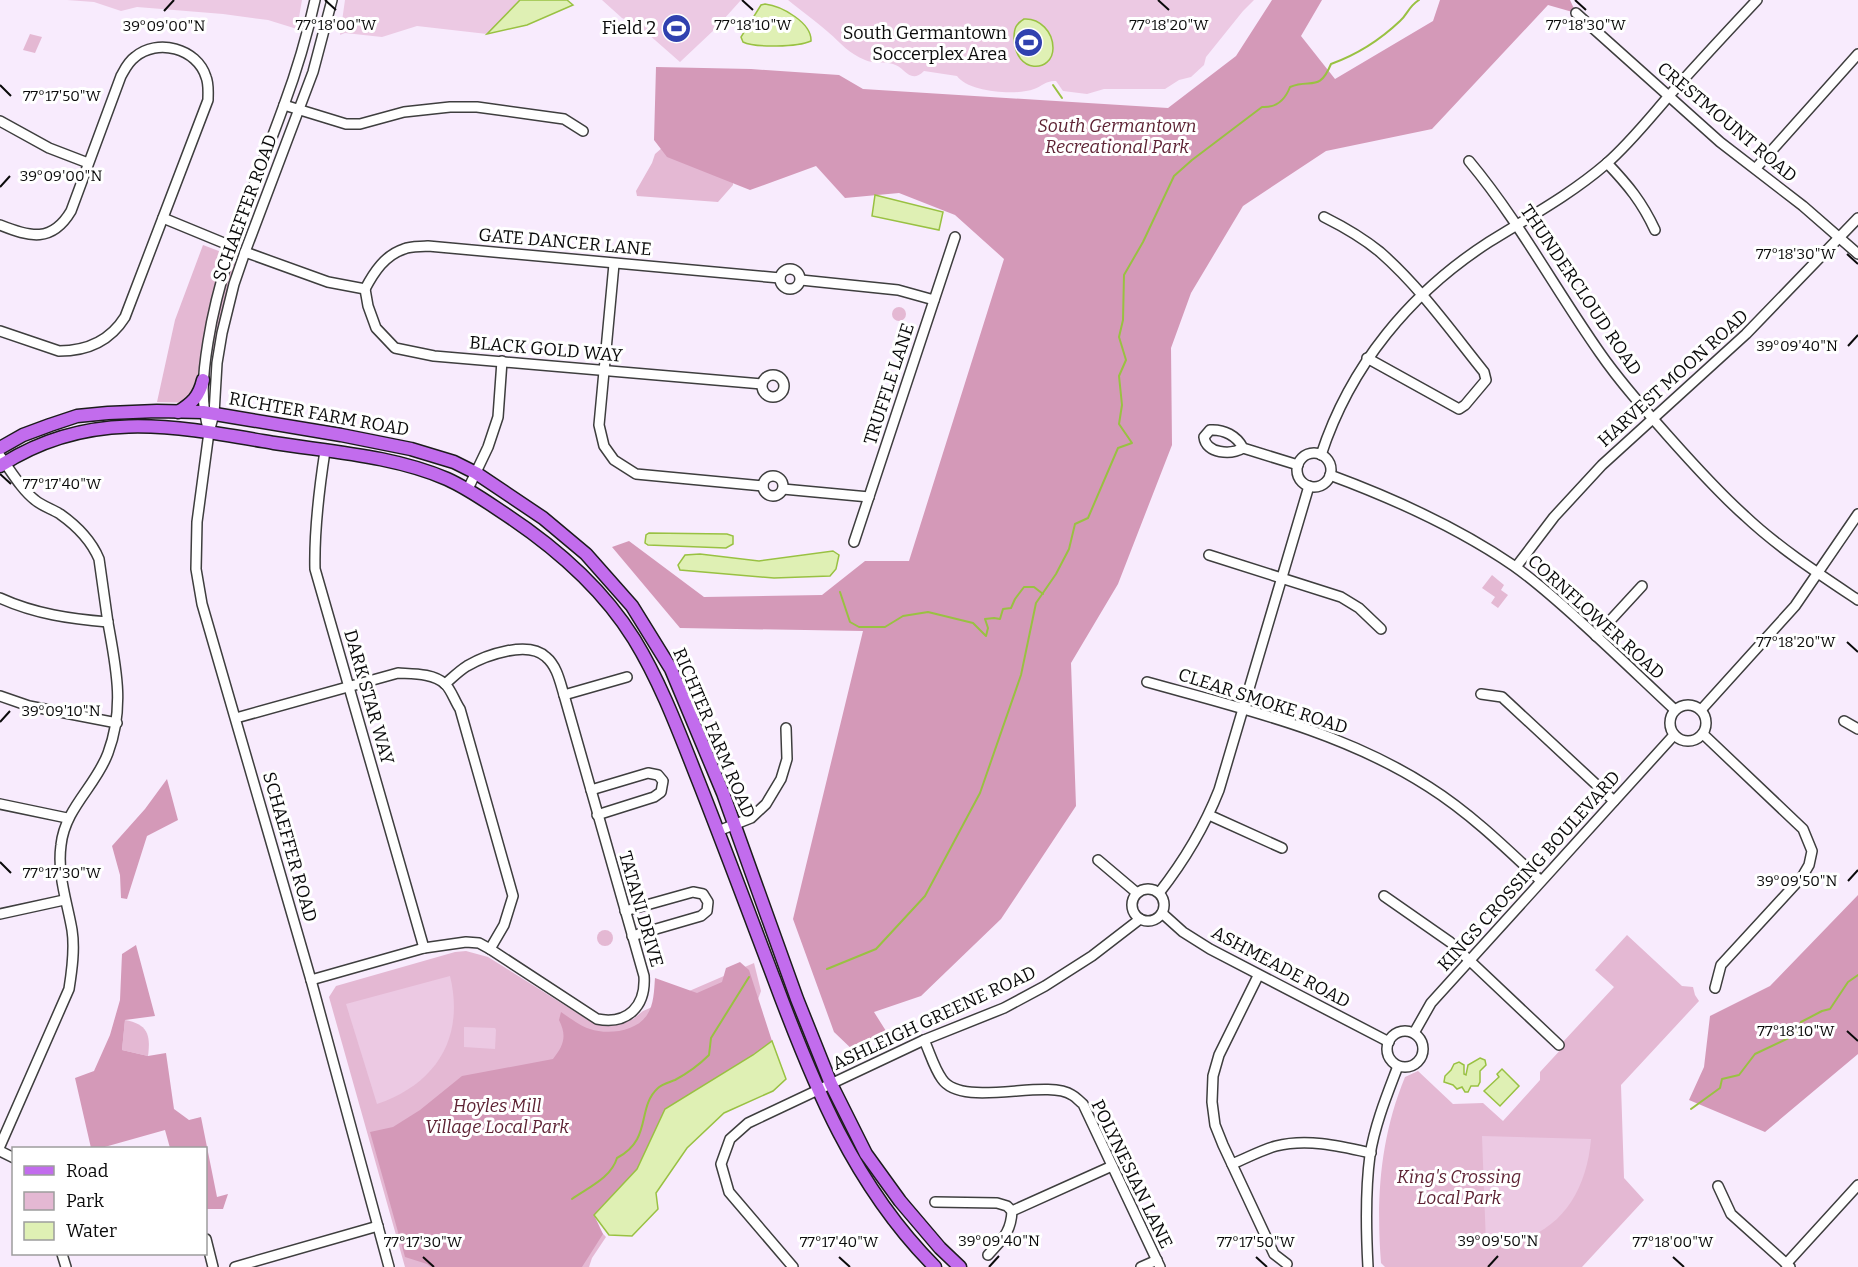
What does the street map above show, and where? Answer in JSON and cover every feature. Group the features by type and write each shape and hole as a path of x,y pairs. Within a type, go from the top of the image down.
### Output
{"main road":[{"path":"178,412 195,400 200,393 203,380"},
{"name":"RICHTER FARM ROAD","path":"0,448 23,435 77,417 108,412 208,413 341,435 411,449 454,462 476,473 543,518 586,554 632,606 671,669 735,825 797,999 831,1084 866,1155 900,1201 940,1248 960,1267"},
{"name":"RICHTER FARM ROAD","path":"2,462 55,438 108,426 131,425 209,432 403,464 445,478 468,489 532,532 578,570 605,599 633,637 657,680 718,831 817,1090 855,1164 892,1217 935,1267"}],"street":[{"name":"SCHAEFFER ROAD","path":"315,0 298,65 231,246 214,305 203,380 209,432 197,522 196,569 202,603 311,980 389,1267"},
{"name":"SCHAEFFER ROAD","path":"208,413 222,333 234,284 299,110 318,54 332,0"},
{"path":"1321,455 1330,425 1353,379 1390,328 1423,294 1462,262 1489,242 1552,204 1607,163 1757,0"},
{"name":"CRESTMOUNT ROAD","path":"1576,13 1720,142 1803,206 1858,254"},
{"path":"0,225 22,234 38,235 52,232 64,223 71,211 121,76 135,56 153,47 162,46 183,52 199,64 207,78 208,100 164,218 118,328 109,336 88,347 59,351 0,331"},
{"path":"1756,168 1858,54"},
{"path":"284,105 346,124 360,124 404,112 450,106 477,107 564,119 583,131"},
{"path":"0,121 49,148 88,163"},
{"name":"THUNDERCLOUD ROAD","path":"1469,161 1518,225 1601,354 1652,418 1745,516 1819,574 1858,600"},
{"path":"1607,163 1634,192 1655,230"},
{"path":"1324,217 1379,251 1423,294 1486,377 1484,384 1466,405 1458,409 1367,358"},
{"path":"164,218 231,246"},
{"name":"HARVEST MOON ROAD","path":"1516,567 1554,517 1602,465 1746,334 1858,218"},
{"name":"TRUFFLE LANE","path":"854,542 955,237"},
{"name":"GATE DANCER LANE","path":"365,289 374,272 387,259 405,248 428,246 780,278"},
{"path":"245,252 328,282 365,289"},
{"path":"614,264 598,425 604,446 614,460 636,474 763,486"},
{"name":"GATE DANCER LANE","path":"793,269 800,274 801,280 795,288 788,289 782,285 780,278 784,270 793,269"},
{"name":"GATE DANCER LANE","path":"801,280 898,290 934,300"},
{"name":"BLACK GOLD WAY","path":"365,289 376,328 395,348 434,356 762,384"},
{"path":"468,489 488,447 498,417 502,361"},
{"path":"1243,448 1298,465"},
{"name":"DARK STAR WAY","path":"325,451 318,498 314,548 315,569 424,948"},
{"path":"1315,453 1321,455 1330,465 1330,475 1319,486 1309,486 1300,480 1298,465 1305,456 1315,453"},
{"path":"0,1146 69,989 73,967 72,931 64,900 59,860 61,841 67,818 108,754 117,723 118,678 99,559 94,547 74,525 36,501 2,462"},
{"name":"CORNFLOWER ROAD","path":"1330,475 1427,514 1516,567 1551,595 1675,710"},
{"path":"775,476 781,480 783,489 781,493 773,496 766,493 763,486 767,478 775,476"},
{"path":"1160,893 1179,868 1209,815 1244,709 1309,486"},
{"path":"783,489 869,497"},
{"path":"1701,710 1795,606 1858,514"},
{"path":"1209,555 1341,597 1359,608 1382,629"},
{"path":"1596,636 1642,586"},
{"path":"0,598 37,612 73,619 108,622"},
{"name":"TATANI DRIVE","path":"311,980 424,948 466,942 490,949 597,1019 612,1020 629,1014 643,997 644,976 564,695 553,665 546,656 536,650 522,648 482,659 465,667 445,684"},
{"path":"236,718 398,673 417,674 445,684 460,709 513,896 504,925 490,949"},
{"path":"564,695 627,677"},
{"name":"CLEAR SMOKE ROAD","path":"1147,682 1293,724 1377,757 1431,788 1475,821 1541,881"},
{"path":"1481,694 1502,697 1614,801"},
{"path":"0,696 29,706 117,723"},
{"path":"1683,705 1693,705 1701,710 1707,722 1703,734 1697,740 1689,742 1674,735 1670,723 1675,710 1683,705"},
{"path":"1844,721 1858,729"},
{"path":"718,831 751,818 766,804 782,779 787,759 786,728"},
{"path":"1703,734 1803,829 1812,851 1809,865 1802,877 1721,965 1715,988"},
{"name":"KINGS CROSSING BOULEVARD","path":"1414,1033 1431,1003 1674,735"},
{"path":"591,790 648,773 658,775 663,782 663,788 654,797 597,815"},
{"path":"0,804 67,818"},
{"path":"1209,815 1281,848"},
{"path":"1098,860 1137,892"},
{"path":"1147,888 1160,893 1165,903 1163,914 1156,920 1148,922 1140,919 1132,908 1137,892 1147,888"},
{"path":"625,911 693,892 704,894 708,902 707,911 700,916 632,936"},
{"path":"1384,896 1450,942 1560,1045"},
{"path":"0,914 64,900"},
{"name":"ASHMEADE ROAD","path":"1163,914 1184,932 1210,949 1258,976 1389,1042"},
{"name":"ASHLEIGH GREENE ROAD","path":"793,1267 729,1192 721,1164 730,1139 748,1123 817,1090 924,1040 1004,1008 1045,986 1092,956 1140,919"},
{"path":"1258,976 1220,1055 1213,1076 1212,1102 1215,1125 1232,1164 1274,1254 1287,1264"},
{"path":"1402,1031 1414,1033 1422,1042 1423,1054 1420,1060 1410,1067 1398,1066 1387,1053 1389,1042 1402,1031"},
{"name":"POLYNESIAN LANE","path":"924,1040 942,1080 954,1089 976,1092 1057,1090 1071,1094 1083,1104 1158,1264"},
{"path":"1368,1267 1366,1224 1371,1153 1382,1108 1398,1066"},
{"path":"1232,1164 1276,1146 1296,1143 1342,1147 1371,1153"},
{"path":"1012,1211 1112,1166"},
{"path":"1718,1186 1731,1214 1788,1265 1858,1185"},
{"path":"935,1202 997,1203 1007,1206 1012,1211 1008,1233 988,1255"},
{"path":"235,1267 378,1226"},
{"path":"207,1243 213,1267"},
{"path":"1141,1267 1158,1264"}],"green space":[{"name":"South Germantown Recreational Park","path":"1272,0 1322,0 1301,36 1335,79 1433,21 1440,0 1570,0 1576,13 1548,5 1432,129 1326,151 1243,206 1191,293 1171,348 1172,445 1118,584 1071,663 1076,806 1001,919 921,996 874,1012 886,1031 857,1054 834,1032 793,919 863,631 680,628 612,547 629,541 704,597 822,595 865,561 909,561 1004,259 955,215 899,193 845,198 816,166 750,190 667,157 654,140 656,67 751,69 839,75 863,89 1168,108 1236,56"},
{"path":"30,34 42,37 35,53 23,50"},
{"path":"670,141 733,169 733,185 718,202 637,196 636,191 655,154"},
{"path":"203,245 232,256 237,268 218,325 205,395 194,403 157,402 175,320"},
{"path":"896,307 902,307 906,314 902,321 896,321 892,317 892,311"},
{"path":"1492,575 1504,585 1501,590 1508,595 1498,608 1491,603 1495,597 1482,588"},
{"path":"167,779 178,820 147,836 127,899 121,898 120,875 112,846 145,809"},
{"path":"1858,895 1858,1054 1765,1132 1689,1100 1704,1067 1710,1016 1770,986"},
{"path":"602,930 608,930 613,938 611,944 602,946 597,941 597,935"},
{"name":"King's Crossing Local Park","path":"1627,935 1682,986 1693,987 1699,1001 1621,1085 1624,1178 1644,1200 1582,1267 1385,1267 1381,1263 1379,1216 1382,1169 1390,1123 1405,1077 1418,1071 1453,1104 1483,1103 1503,1121 1540,1080 1540,1072 1564,1046 1562,1043 1614,987 1595,970"},
{"path":"136,945 155,1016 125,1020 122,1050 148,1056 166,1053 174,1109 189,1120 201,1117 207,1147 170,1147 165,1130 105,1147 91,1147 75,1078 94,1071 110,1035 120,1000 122,954"},
{"name":"Hoyles Mill Village Local Park","path":"466,951 488,957 593,1023 606,1025 620,1024 633,1019 643,1011 754,963 761,991 742,1044 592,1204 592,1222 606,1237 592,1258 589,1267 405,1267 329,997 336,986 455,952"},
{"name":"Hoyles Mill Village Local Park","path":"740,962 749,970 772,1041 665,1109 637,1169 594,1215 603,1234 582,1267 431,1267 405,1257 370,1132 393,1127 420,1110 462,1076 553,1059 560,1049 564,1036 559,1020 561,1012 590,1029 605,1032 621,1031 636,1025 647,1015 653,997 655,978 697,993 722,982 726,968"},
{"path":"125,1020 138,1024 146,1031 149,1042 148,1056 122,1050"},
{"path":"207,1147 217,1197 228,1194 223,1209 207,1209"}],"shaded area":[{"path":"67,0 302,0 297,29 268,20 223,14 137,7 121,11 94,2"},
{"path":"345,0 520,0 487,34 417,26 382,37 345,33 340,35"},
{"name":"Field 2","path":"602,0 741,0 715,29 680,62 639,26 622,18"},
{"name":"South Germantown Soccerplex Area","path":"788,0 1254,0 1206,57 1204,65 1191,77 1179,80 1165,89 1104,89 1087,94 1063,91 1056,81 1047,82 1026,91 1005,92 971,86 957,76 924,71 919,75 911,76 893,64 868,61 854,54"},
{"path":"450,976 454,998 453,1019 449,1038 441,1056 430,1071 415,1084 398,1095 377,1104 346,1004"},
{"path":"464,1027 495,1028 495,1049 464,1047"},
{"path":"1482,1136 1591,1139 1588,1161 1572,1200 1561,1215 1546,1228 1529,1237 1509,1243 1486,1244"}],"water":[{"path":"520,0 567,0 573,5 527,25 487,34"},
{"path":"761,5 780,8 795,16 807,28 811,41 797,45 777,46 743,42 741,37"},
{"path":"1024,19 1040,24 1051,37 1053,48 1051,56 1041,66 1027,64 1016,50 1015,29"},
{"path":"875,195 943,212 939,230 872,216"},
{"path":"649,533 727,534 733,536 733,544 726,548 648,545 645,543 646,535"},
{"path":"833,551 839,555 836,569 830,576 774,578 680,570 678,565 685,555 700,554 759,561"},
{"path":"772,1041 786,1079 773,1091 724,1113 687,1148 656,1193 658,1209 632,1236 609,1235 594,1215 637,1169 665,1109"},
{"path":"1480,1058 1485,1060 1486,1065 1480,1071 1478,1086 1471,1086 1468,1092 1465,1092 1462,1087 1457,1089 1444,1082 1445,1076 1454,1064 1459,1062 1464,1065 1466,1075 1468,1065"},
{"path":"1502,1069 1519,1086 1500,1106 1484,1091 1499,1077 1497,1074"}],"waterway":[{"path":"827,969 876,949 925,896 980,793 1021,675 1036,603 1056,574 1069,549 1075,524 1088,518 1118,448 1132,443 1119,424 1122,405 1119,376 1126,360 1119,337 1123,320 1124,275 1143,242 1174,176 1262,107 1280,102 1290,87 1318,82 1327,73 1331,64 1350,56 1385,34 1419,0"},
{"path":"1053,85 1062,98"},
{"path":"840,592 850,622 859,627 885,627 903,616 928,612 973,623 986,636 988,628 985,619 1000,619 1003,609 1011,608 1024,587 1034,587 1043,594"},
{"path":"1691,1109 1720,1088 1722,1079 1739,1075 1755,1054 1797,1034 1801,1022 1830,1009 1848,982 1858,975"},
{"path":"572,1199 605,1177 617,1158 636,1142 647,1105 658,1088 684,1075 709,1055 711,1038 749,977"}],"place":[{"name":"Field 2","path":"677,28"},
{"name":"South Germantown Soccerplex Area","path":"1028,43"}]}
